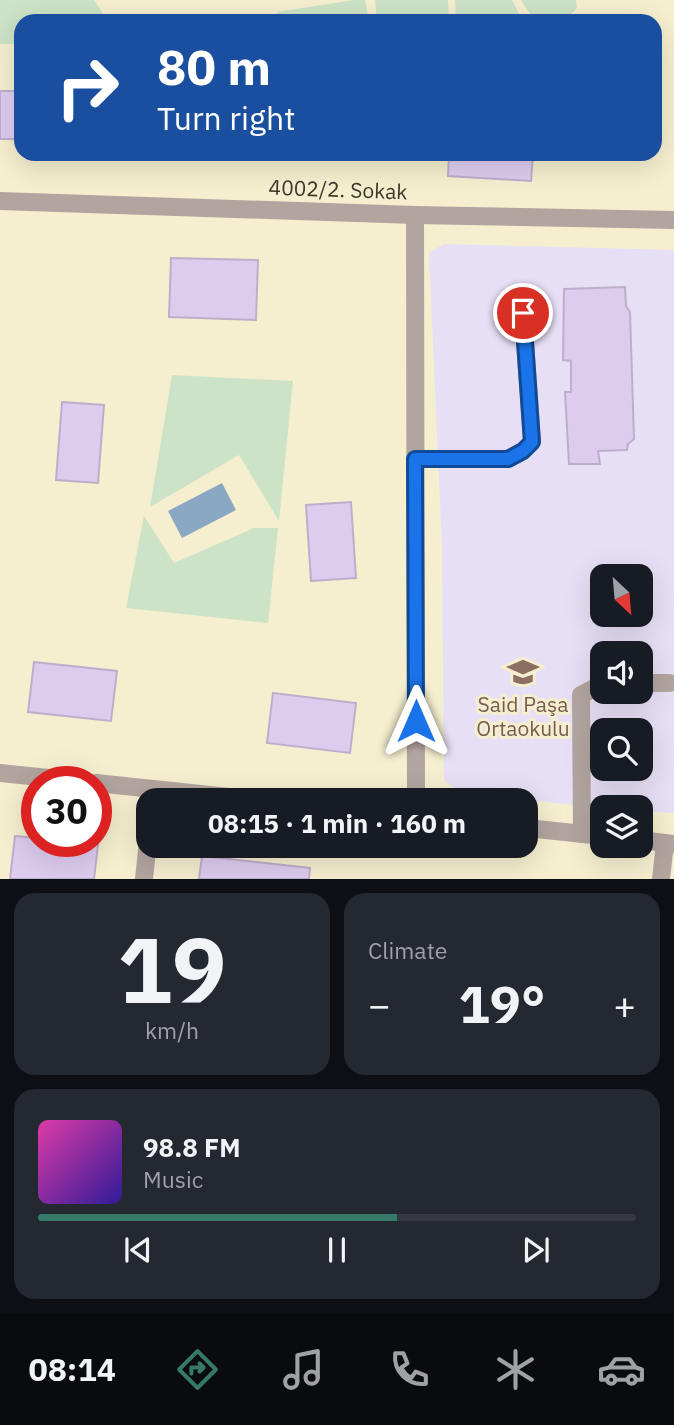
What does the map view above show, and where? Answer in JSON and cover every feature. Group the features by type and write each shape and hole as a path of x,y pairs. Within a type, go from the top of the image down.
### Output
{"street":[{"name":"4002/2. Sokak","path":"0,201 415,215 674,220"},
{"path":"415,215 416,788"},
{"path":"415,459 508,459 523,451 532,442 523,313"},
{"path":"653,683 669,683"},
{"path":"582,834 581,695 590,690"},
{"path":"0,773 21,775"},
{"path":"112,786 136,791"},
{"path":"538,829 590,835"},
{"path":"661,879 669,843"},
{"path":"144,879 146,858"}],"shaded area":[{"path":"444,244 674,250 674,813 653,812 653,795 590,795 590,807 538,801 538,788 454,788 444,780 442,547 429,253"}],"green space":[{"path":"0,0 94,0 103,14 14,14 14,44 0,44"},
{"path":"365,0 368,14 277,14"},
{"path":"375,0 448,0 449,14 376,14"},
{"path":"455,0 512,0 519,14 456,14"},
{"path":"521,0 576,0 577,8 571,14 530,14"},
{"path":"172,375 293,381 279,521 239,455 150,507"},
{"path":"144,516 174,563 254,528 278,528 268,623 126,608"}],"water":[{"path":"222,483 236,510 182,538 168,511"}],"building":[{"path":"0,91 14,91 14,139 0,139"},
{"path":"449,161 532,161 531,181 448,176"},
{"path":"171,258 258,260 256,320 169,317"},
{"path":"625,287 626,306 630,312 634,439 628,444 627,450 598,451 600,464 569,464 565,392 571,392 571,361 563,360 564,289"},
{"path":"62,402 104,405 98,483 56,480"},
{"path":"351,502 356,578 311,581 306,505"},
{"path":"34,662 117,671 111,721 28,712"},
{"path":"273,693 356,703 350,753 267,743"},
{"path":"15,836 21,837 21,857 97,857 94,879 10,879"},
{"path":"202,858 310,868 309,879 199,879"}],"place":[{"name":"Said Paşa Ortaokulu","path":"523,672"}],"route":[{"path":"416,721 415,459 508,459 523,451 532,442 523,313"}]}
